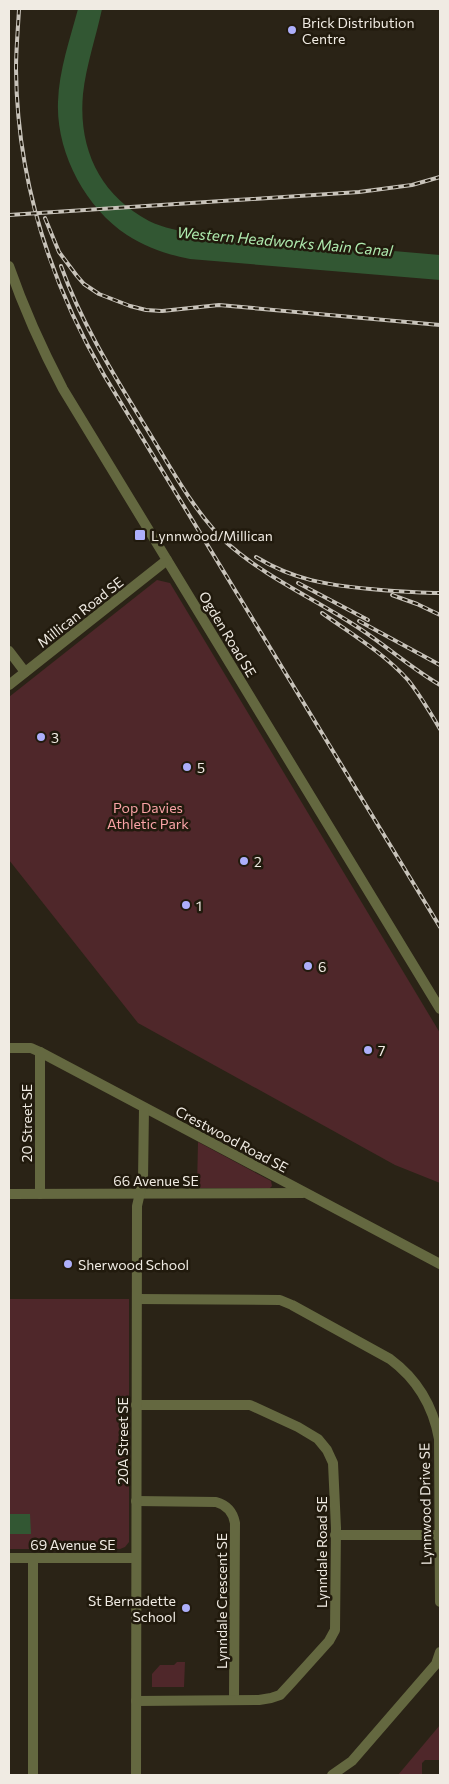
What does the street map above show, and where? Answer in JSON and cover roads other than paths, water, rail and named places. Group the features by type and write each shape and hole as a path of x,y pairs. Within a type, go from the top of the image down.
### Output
{"street":[{"name":"Ogden Road SE","path":"9,266 28,318 63,390 440,1009"},
{"name":"Millican Road SE","path":"9,685 167,560"},
{"path":"9,651 26,672"},
{"name":"Crestwood Road SE","path":"9,1048 30,1048 40,1052 440,1264"},
{"name":"20 Street SE","path":"40,1052 40,1194"},
{"name":"20A Street SE","path":"136,1775 137,1206 143,1180 144,1108"},
{"name":"66 Avenue SE","path":"9,1194 304,1193"},
{"name":"Lynnwood Drive SE","path":"137,1299 280,1300 390,1358 397,1364 421,1392 431,1409 437,1428 440,1449 440,1602"},
{"name":"Lynndale Road SE","path":"136,1405 250,1405 298,1427 318,1439 327,1450 333,1463 335,1535 335,1622 333,1635 280,1694 258,1700 136,1701"},
{"name":"Lynndale Crescent SE","path":"136,1501 216,1502 224,1505 233,1515 235,1523 234,1700"},
{"path":"335,1535 440,1535"},
{"name":"69 Avenue SE","path":"9,1558 136,1558"},
{"path":"33,1558 33,1775"},
{"path":"332,1775 352,1761 436,1664 440,1652"}],"railway":[{"path":"19,9 16,69 22,150 40,228 52,266 67,303 104,375 440,927"},
{"path":"9,215 359,192 412,185 440,177"},
{"path":"45,218 59,252 84,284 99,294 130,306 162,311 219,305 440,325"},
{"path":"61,266 80,311 115,376 187,494 216,532 256,566 362,630 440,685"},
{"path":"256,557 297,576 339,586 440,593"},
{"path":"298,583 368,620"},
{"path":"392,595 440,615"},
{"path":"322,613 399,670 417,692 440,729"},
{"path":"359,621 440,665"}],"place":[{"name":"Brick Distribution Centre","path":"292,30"},
{"name":"Lynnwood/Millican","path":"140,535"},
{"name":"3","path":"41,737"},
{"name":"5","path":"187,767"},
{"name":"2","path":"244,861"},
{"name":"1","path":"186,905"},
{"name":"6","path":"308,966"},
{"name":"7","path":"368,1050"},
{"name":"Sherwood School","path":"68,1264"},
{"name":"St Bernadette School","path":"186,1608"}],"water label":[{"name":"Western Headworks Main Canal","path":"285,241"}],"park label":[{"name":"Pop Davies Athletic Park","path":"148,816"}]}
